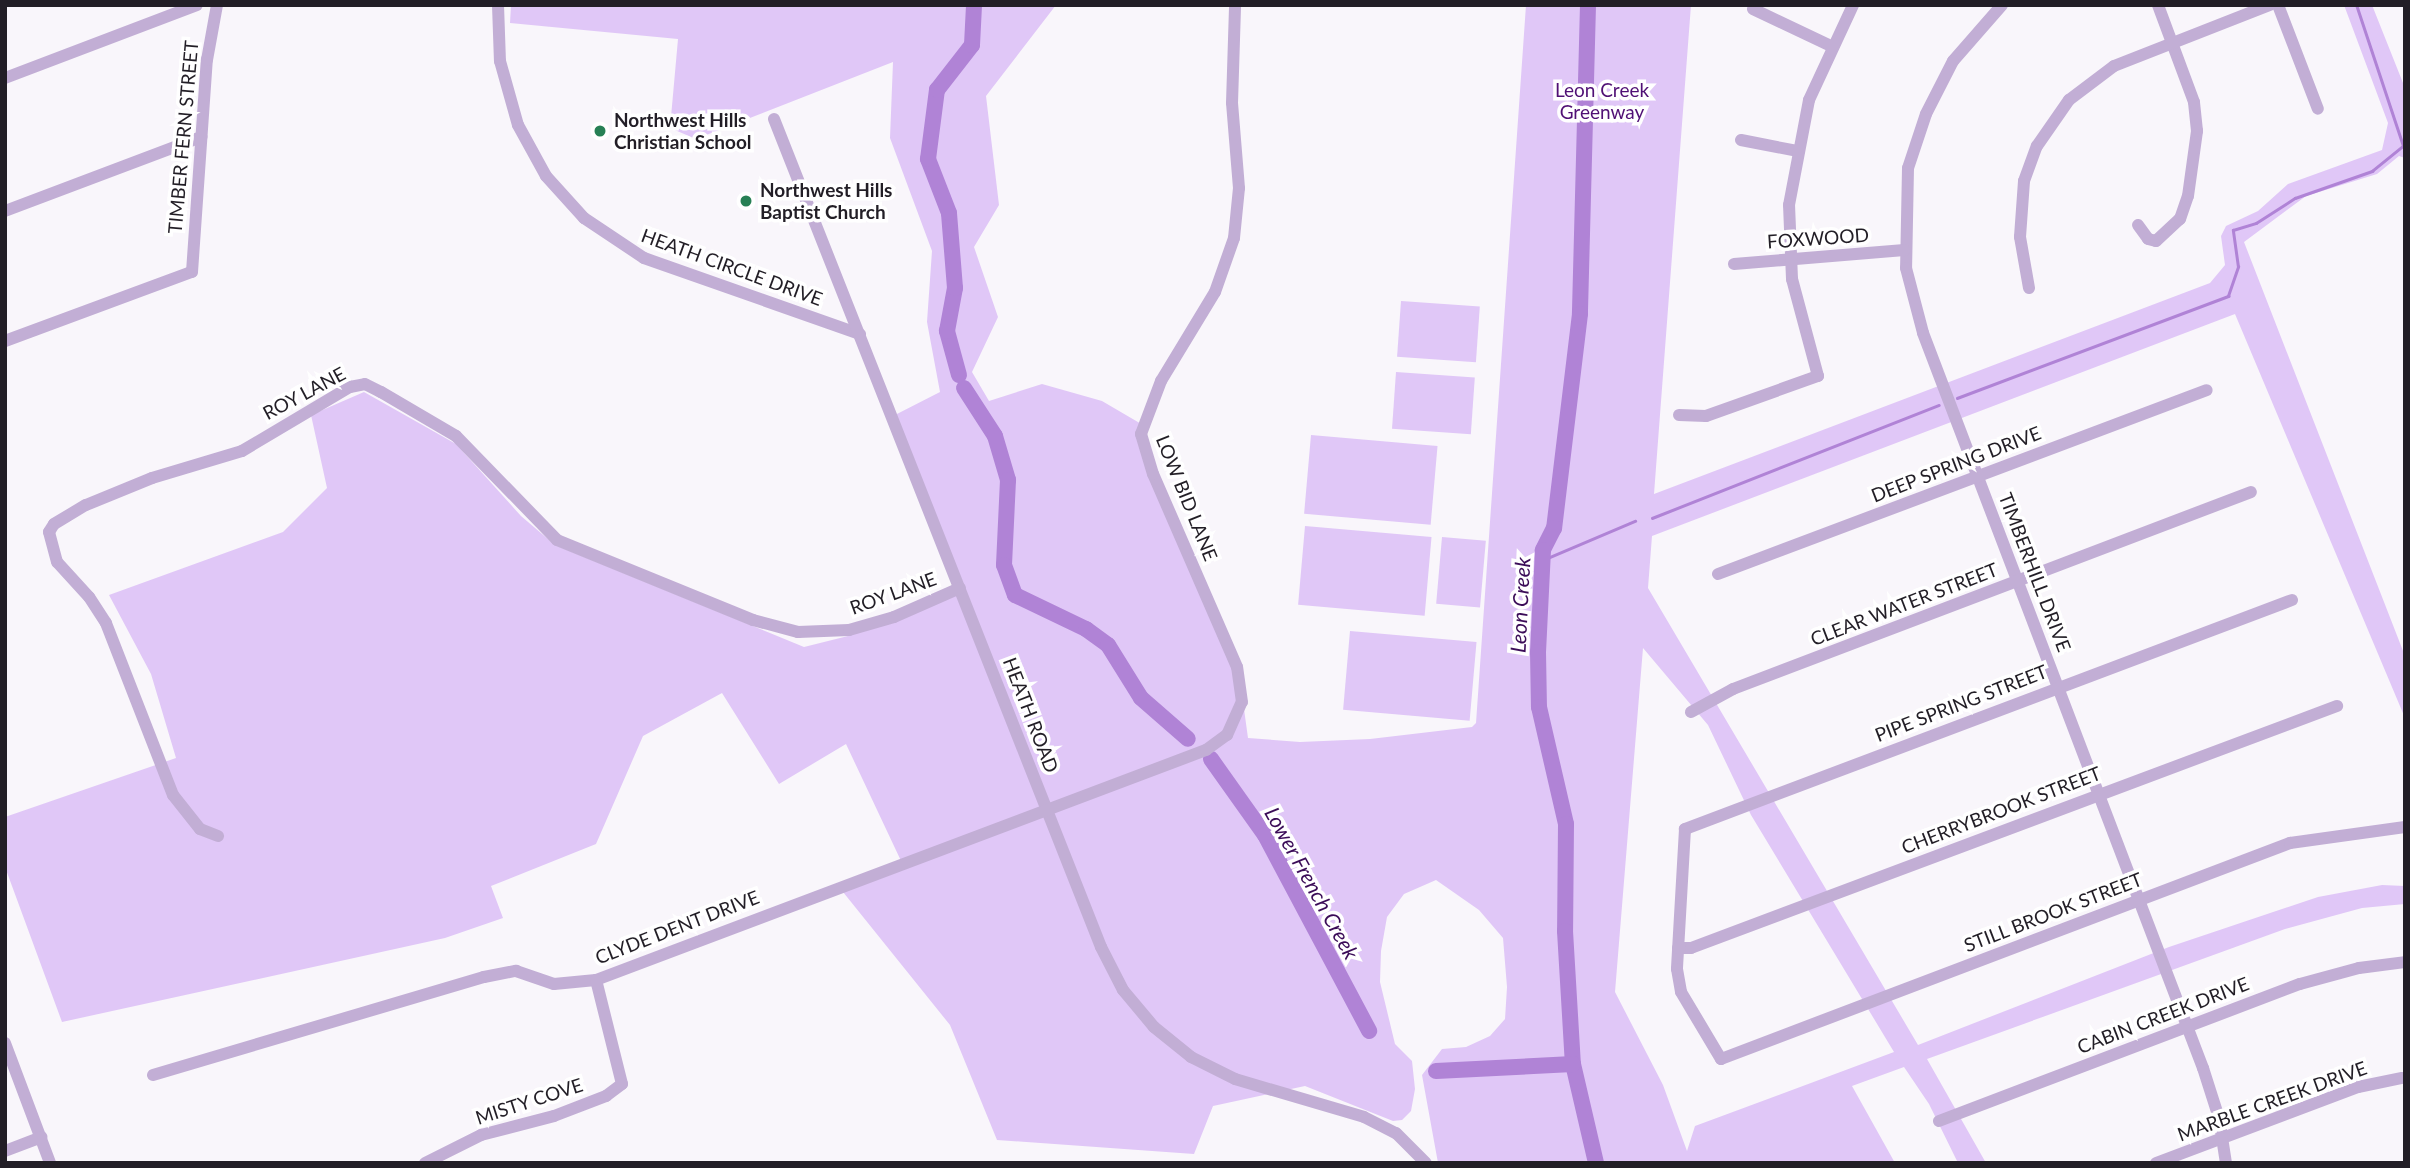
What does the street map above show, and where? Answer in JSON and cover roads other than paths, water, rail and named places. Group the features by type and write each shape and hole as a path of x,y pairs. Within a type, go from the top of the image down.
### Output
{"street":[{"path":"5,78 197,5"},
{"name":"TIMBER FERN STREET","path":"5,341 192,272 201,137 217,5"},
{"name":"HEATH CIRCLE DRIVE","path":"498,5 500,61 518,125 546,176 584,218 644,258 860,334"},
{"name":"LOW BID LANE","path":"1048,810 1206,750 1227,735 1240,713 1237,667 1153,474 1141,434 1161,381 1215,292 1234,238 1239,188 1232,103 1235,5"},
{"path":"1679,415 1706,416 1818,376 1800,321 1790,259 1789,205 1797,151 1809,100 1831,46 1853,5"},
{"name":"TIMBERHILL DRIVE","path":"2002,5 1954,61 1926,114 1908,168 1905,250 1923,333 2213,1097 2226,1163"},
{"path":"2138,225 2148,239 2156,241 2172,230 2188,196 2196,112 2158,5"},
{"path":"2029,288 2020,237 2021,199 2030,163 2046,130 2069,100 2098,76 2172,43 2270,5"},
{"path":"2278,5 2318,108"},
{"path":"1753,9 1831,46"},
{"name":"HEATH ROAD","path":"774,119 1111,969 1154,1027 1191,1057 1235,1079 1380,1124 1426,1163"},
{"path":"5,211 201,137"},
{"path":"1741,139 1797,151"},
{"name":"FOXWOOD","path":"1734,264 1905,250"},
{"name":"ROY LANE","path":"218,836 200,829 173,795 106,623 89,597 57,562 49,532 52,524 86,505 242,451 350,387 373,388 456,436 557,540 753,620 798,632 849,630 894,617 960,588"},
{"name":"DEEP SPRING DRIVE","path":"1718,574 2207,390"},
{"name":"CLEAR WATER STREET","path":"1691,712 1732,690 2251,492"},
{"name":"PIPE SPRING STREET","path":"1678,948 1685,829 2292,600"},
{"name":"CHERRYBROOK STREET","path":"1678,948 1691,948 2337,705"},
{"name":"CLYDE DENT DRIVE","path":"153,1075 484,976 516,971 554,985 596,979 1048,810"},
{"name":"STILL BROOK STREET","path":"1678,948 1681,992 1721,1059 2303,839 2405,827"},
{"name":"CABIN CREEK DRIVE","path":"1939,1121 2326,976 2405,962"},
{"name":"MISTY COVE","path":"425,1163 481,1135 554,1116 606,1096 622,1084 596,979"},
{"path":"5,1043 50,1163"},
{"name":"MARBLE CREEK DRIVE","path":"2156,1163 2358,1087 2402,1078"},
{"path":"5,1151 41,1138"}],"waterway":[{"name":"Lower French Creek","path":"959,375 947,331 955,288 949,213 928,159 937,90 972,45 974,5"},
{"name":"Leon Creek","path":"1588,5 1580,314 1554,528 1543,550 1538,652 1539,707 1566,824 1565,931 1573,1064 1596,1163"},
{"path":"1957,398 2228,296 2238,267 2233,230 2256,223 2295,198 2372,171 2403,146 2356,5"},
{"name":"Lower French Creek","path":"964,388 995,436 1008,480 1004,565 1015,595 1086,629 1108,645 1141,698 1188,739"},
{"path":"1652,518 1939,405"},
{"path":"1543,560 1635,521"},
{"name":"Lower French Creek","path":"1211,759 1265,835 1369,1031"},
{"name":"Lower French Creek","path":"1436,1071 1573,1064"}],"place":[{"name":"Northwest Hills Christian School","path":"600,131"},
{"name":"Northwest Hills Baptist Church","path":"746,201"}],"park label":[{"name":"Leon Creek Greenway","path":"1602,101"}]}
